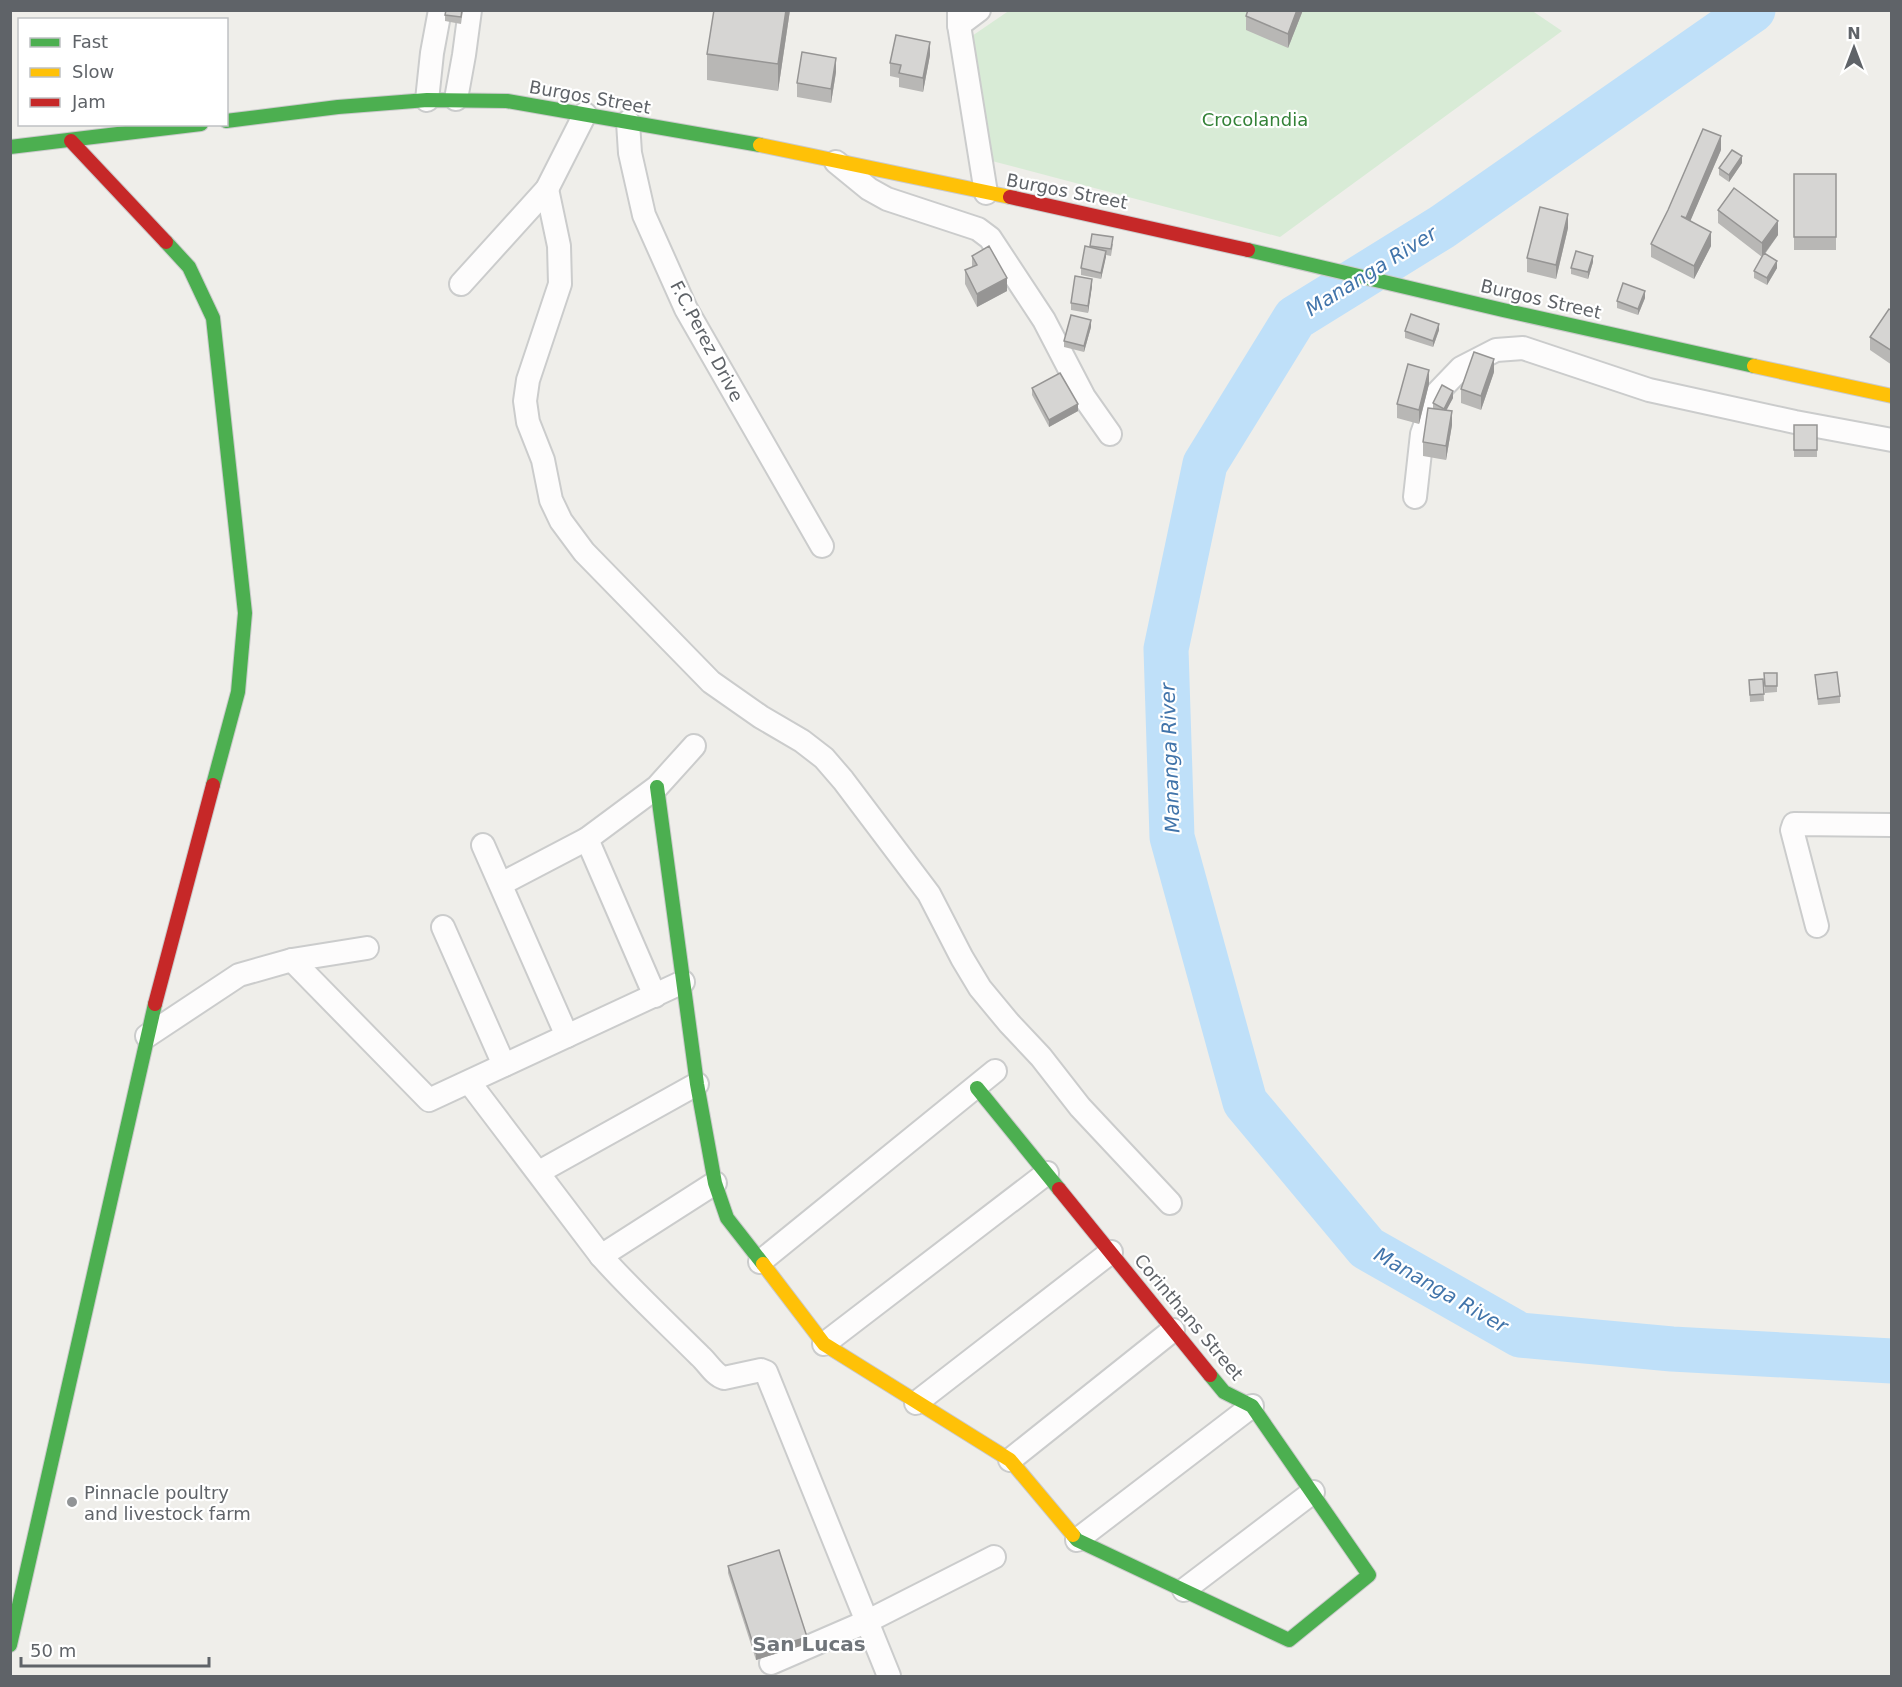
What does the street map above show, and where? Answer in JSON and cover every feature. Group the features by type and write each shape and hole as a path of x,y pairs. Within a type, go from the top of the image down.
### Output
{"street":[{"path":"427,100 432,52 440,10"},
{"path":"456,99 470,10"},
{"path":"979,10 959,18 986,193"},
{"name":"Burgos Street","path":"228,121 338,107 427,100 507,101 834,161 1134,223 1503,310 1892,396"},
{"path":"461,284 547,189 585,114"},
{"name":"F.C.Perez Drive","path":"628,122 630,153 644,215 686,309 822,546"},
{"path":"10,147 186,126"},
{"path":"10,1645 147,1036 238,692 244,613 213,318 189,267 71,141"},
{"path":"834,161 868,189 887,199 978,229 990,237 1044,320 1084,397 1110,434"},
{"path":"547,189 559,246 560,284 528,380 525,401 528,422 543,460 551,500 561,521 584,552 711,682 761,717 802,741 824,758 929,894 980,988 1041,1057 1080,1107 1170,1203"},
{"path":"1415,497 1422,434 1436,394 1461,368 1496,350 1523,348 1649,390 1795,422 1892,440"},
{"path":"501,884 587,839 657,788 694,746"},
{"path":"657,788 697,1084 714,1183 727,1218 824,1344 1010,1460 1077,1540 1184,1590 1313,1492"},
{"path":"1818,926 1792,830 1794,824 1892,825"},
{"path":"587,839 655,996"},
{"path":"483,845 567,1036"},
{"path":"442,927 504,1065"},
{"path":"147,1036 239,975 292,960 367,948"},
{"path":"292,960 429,1100 683,982"},
{"path":"760,1262 996,1071"},
{"path":"469,1082 601,1256 719,1377 724,1378 760,1370 766,1372 889,1677"},
{"path":"539,1172 697,1084"},
{"name":"Corinthans Street","path":"977,1088 1224,1392 1252,1406 1369,1575 1289,1640 1184,1590"},
{"path":"824,1344 1047,1173"},
{"path":"601,1256 714,1183"},
{"path":"916,1403 1111,1252"},
{"path":"1010,1460 1173,1329"},
{"path":"1077,1540 1252,1406"},
{"path":"771,1663 868,1621 994,1557"}],"green space":[{"name":"Crocolandia","path":"1010,10 1531,10 1562,31 1280,237 992,161 972,36"}],"building":[{"path":"446,10 462,10 461,17 445,15"},
{"path":"714,10 786,10 778,64 707,54"},
{"path":"1248,10 1297,10 1288,34 1246,16"},
{"path":"896,35 930,42 923,78 899,73 901,65 890,63"},
{"path":"802,52 836,58 831,89 797,83"},
{"path":"1703,129 1721,136 1686,218 1681,216 1711,232 1694,266 1651,244"},
{"path":"1732,150 1742,156 1729,175 1719,168"},
{"path":"1794,174 1836,174 1836,237 1794,237"},
{"path":"1734,188 1778,221 1762,243 1718,210"},
{"path":"1540,207 1568,214 1556,265 1527,258"},
{"path":"1092,234 1113,237 1111,249 1090,246"},
{"path":"989,246 1007,278 977,294 965,270 977,265 972,256"},
{"path":"1085,246 1106,251 1101,273 1081,268"},
{"path":"1576,251 1593,256 1588,272 1571,268"},
{"path":"1764,253 1777,261 1767,278 1754,271"},
{"path":"1075,276 1092,279 1088,306 1071,303"},
{"path":"1623,283 1645,291 1638,309 1617,301"},
{"path":"1889,309 1892,311 1892,351 1870,337"},
{"path":"1411,314 1439,324 1433,341 1405,331"},
{"path":"1071,315 1091,320 1084,346 1064,341"},
{"path":"1474,352 1494,359 1481,396 1461,389"},
{"path":"1408,364 1429,370 1419,410 1397,404"},
{"path":"1060,373 1078,404 1049,420 1032,388"},
{"path":"1442,385 1453,391 1444,409 1433,403"},
{"path":"1428,408 1452,411 1446,446 1423,442"},
{"path":"1794,425 1817,425 1817,450 1794,450"},
{"path":"1837,672 1840,696 1818,699 1815,675"},
{"path":"1764,673 1777,673 1777,686 1765,686"},
{"path":"1763,679 1764,694 1750,695 1749,680"},
{"path":"779,1550 807,1637 756,1653 728,1566"}],"waterway":[{"name":"Mananga River","path":"1753,10 1442,227 1295,318 1205,464 1166,649 1172,837 1245,1102 1367,1248 1520,1335 1672,1349 1892,1361"}],"traffic: fast":[{"path":"228,121 338,107 427,100 507,101 760,145"},
{"path":"10,147 184,126"},
{"path":"166,242 189,267 213,318 245,613 238,692 213,785"},
{"path":"1248,250 1754,366"},
{"path":"657,787 697,1084 715,1183 727,1218 763,1264"},
{"path":"10,1645 155,1004"},
{"path":"977,1088 1059,1189"},
{"path":"1073,1535 1077,1540 1289,1640 1369,1575 1252,1406 1224,1392 1210,1375"}],"traffic: slow":[{"path":"760,145 1010,197"},
{"path":"1754,366 1892,396"},
{"path":"763,1264 824,1344 1010,1460 1073,1535"}],"traffic: jam":[{"path":"71,141 166,242"},
{"path":"1010,197 1248,250"},
{"path":"155,1004 213,785"},
{"path":"1059,1189 1210,1375"}],"place":[{"name":"Pinnacle poultry and livestock farm","path":"72,1502"}],"district":[{"name":"San Lucas","path":"809,1644"}]}
